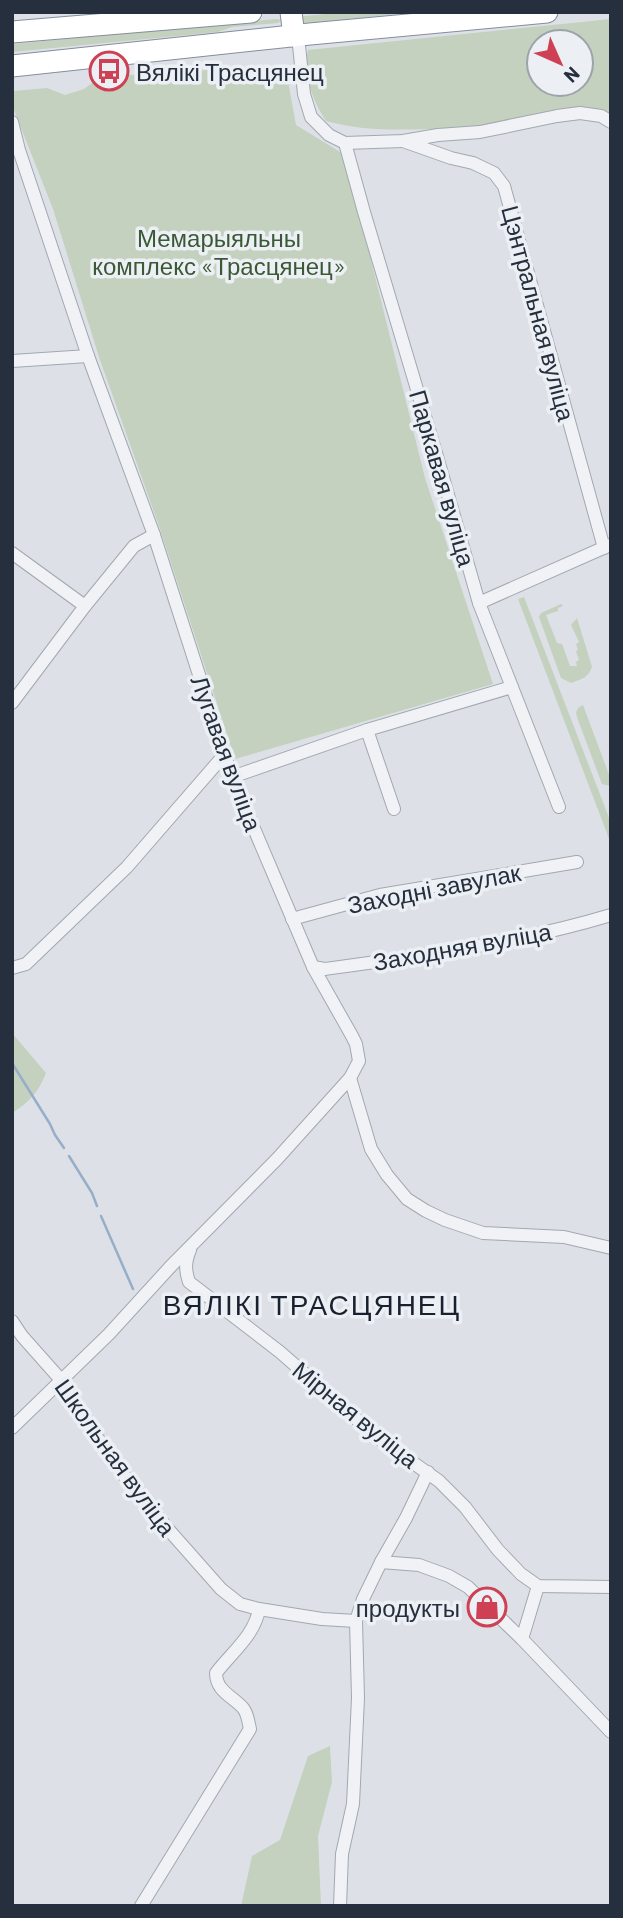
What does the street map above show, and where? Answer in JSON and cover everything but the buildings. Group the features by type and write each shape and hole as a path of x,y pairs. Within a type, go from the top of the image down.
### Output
{"highway":[{"path":"12,32 251,12"},
{"path":"291,12 296,36"},
{"path":"12,66 547,12"},
{"path":"12,83 36,63"}],"street":[{"path":"296,36 304,94 311,117 329,135 345,143"},
{"name":"Цэнтральная вуліца","path":"345,143 403,141 480,132 580,113 601,116 611,122"},
{"name":"Лугавая вуліца","path":"12,122 88,356 154,535 232,777 313,967"},
{"name":"Цэнтральная вуліца","path":"403,141 473,163 494,173 504,186 607,547 479,603"},
{"name":"Паркавая вуліца","path":"345,143 479,603 559,807"},
{"path":"12,361 88,356"},
{"path":"12,703 134,546 154,535"},
{"path":"12,553 85,606"},
{"path":"232,777 367,730 512,687"},
{"path":"367,730 394,809"},
{"path":"12,968 26,964 127,867 225,754"},
{"name":"Заходні завулак","path":"292,919 380,895 578,862"},
{"name":"Заходняя вуліца","path":"313,967 325,969 438,954 515,940 611,915"},
{"path":"12,1428 109,1334 277,1159 350,1078 359,1061 356,1044 313,967"},
{"path":"350,1078 371,1149 387,1175 407,1199 445,1220 483,1233 564,1237 611,1248"},
{"path":"189,1282 185,1263 191,1246"},
{"name":"Мірная вуліца","path":"172,1266 279,1352 378,1438 428,1472 466,1507 512,1567 538,1586"},
{"name":"Школьная вуліца","path":"12,1321 61,1380 91,1429 129,1482 167,1529 227,1594 240,1604 259,1609 322,1619 355,1621"},
{"path":"340,1906 342,1854 353,1804 358,1698 355,1621 381,1562 428,1472"},
{"path":"381,1562 419,1565 449,1576 468,1587 611,1732"},
{"path":"522,1639 538,1586 611,1587"},
{"path":"141,1906 250,1729 243,1708 216,1682 216,1673 251,1631 259,1609"}],"green space":[{"path":"347,12 418,12 298,24 298,18 305,16"},
{"path":"611,19 611,115 433,129 353,127 326,121 313,96 306,68 308,50"},
{"path":"282,20 278,23 232,27 218,32 12,52 12,44"},
{"name":"Мемарыяльны комплекс «Трасцянец»","path":"285,65 296,125 345,155 425,478 493,684 235,759 159,526 100,360 53,209 12,101 14,91 47,88 65,95 84,89 100,77"},
{"path":"524,597 611,823 611,844 518,599"},
{"path":"561,604 563,606 558,608 558,611 546,615 557,643 562,644 570,666 577,666 576,662 579,660 576,644 579,642 571,625 577,618 592,667 586,676 571,683 561,678 539,617 541,613"},
{"path":"583,705 611,780 610,786 602,784 578,720 576,713"},
{"path":"12,1033 46,1073 32,1096 12,1113"},
{"path":"330,1746 332,1782 318,1836 321,1906 241,1906 252,1856 280,1840 308,1756"}],"waterway":[{"path":"12,1063 64,1148"},
{"path":"69,1156 97,1206"},
{"path":"101,1216 133,1289"}],"place":[{"name":"Вялікі Трасцянец","path":"109,71"},
{"name":"продукты","path":"487,1607"}],"district":[{"name":"ВЯЛІКІ ТРАСЦЯНЕЦ","path":"312,1304"}]}
